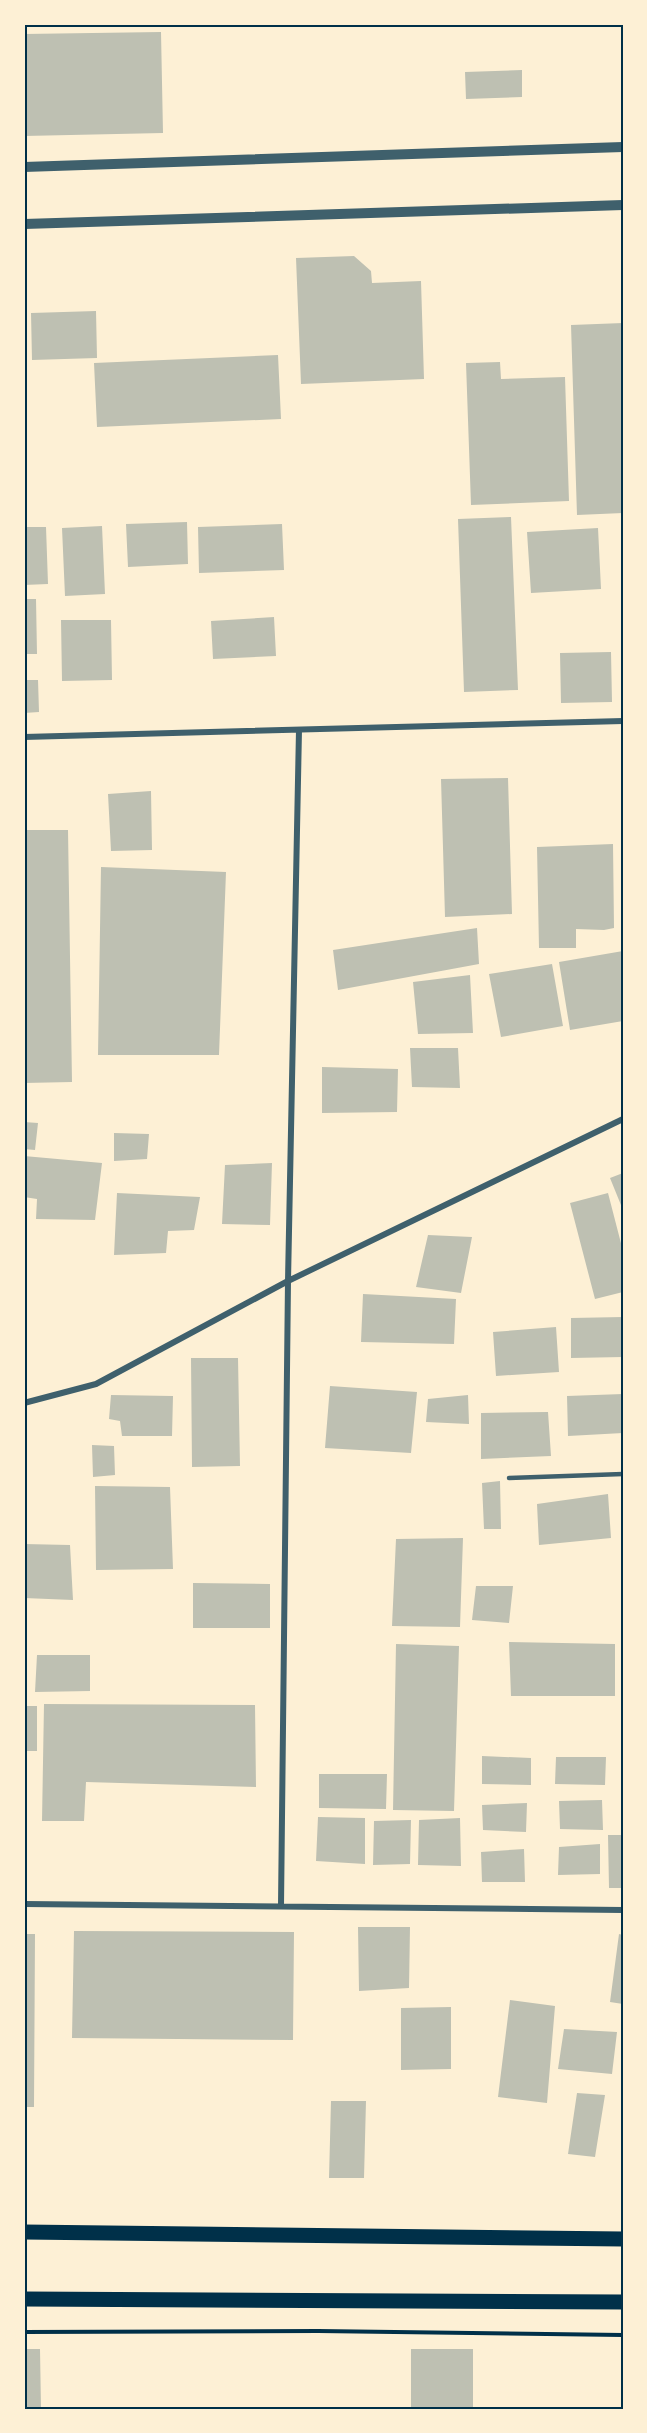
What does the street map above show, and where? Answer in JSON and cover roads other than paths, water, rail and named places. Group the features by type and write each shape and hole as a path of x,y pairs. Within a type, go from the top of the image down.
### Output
{"main road":[{"path":"24,2232 623,2239"},
{"path":"24,2299 623,2302"}],"street":[{"path":"24,167 623,147"},
{"path":"24,224 623,205"},
{"path":"24,737 623,721"},
{"path":"281,1906 288,1281 299,730"},
{"path":"24,1403 96,1384 288,1281 623,1119"},
{"path":"24,1904 623,1910"}],"lane":[{"path":"509,1478 623,1474"}]}
